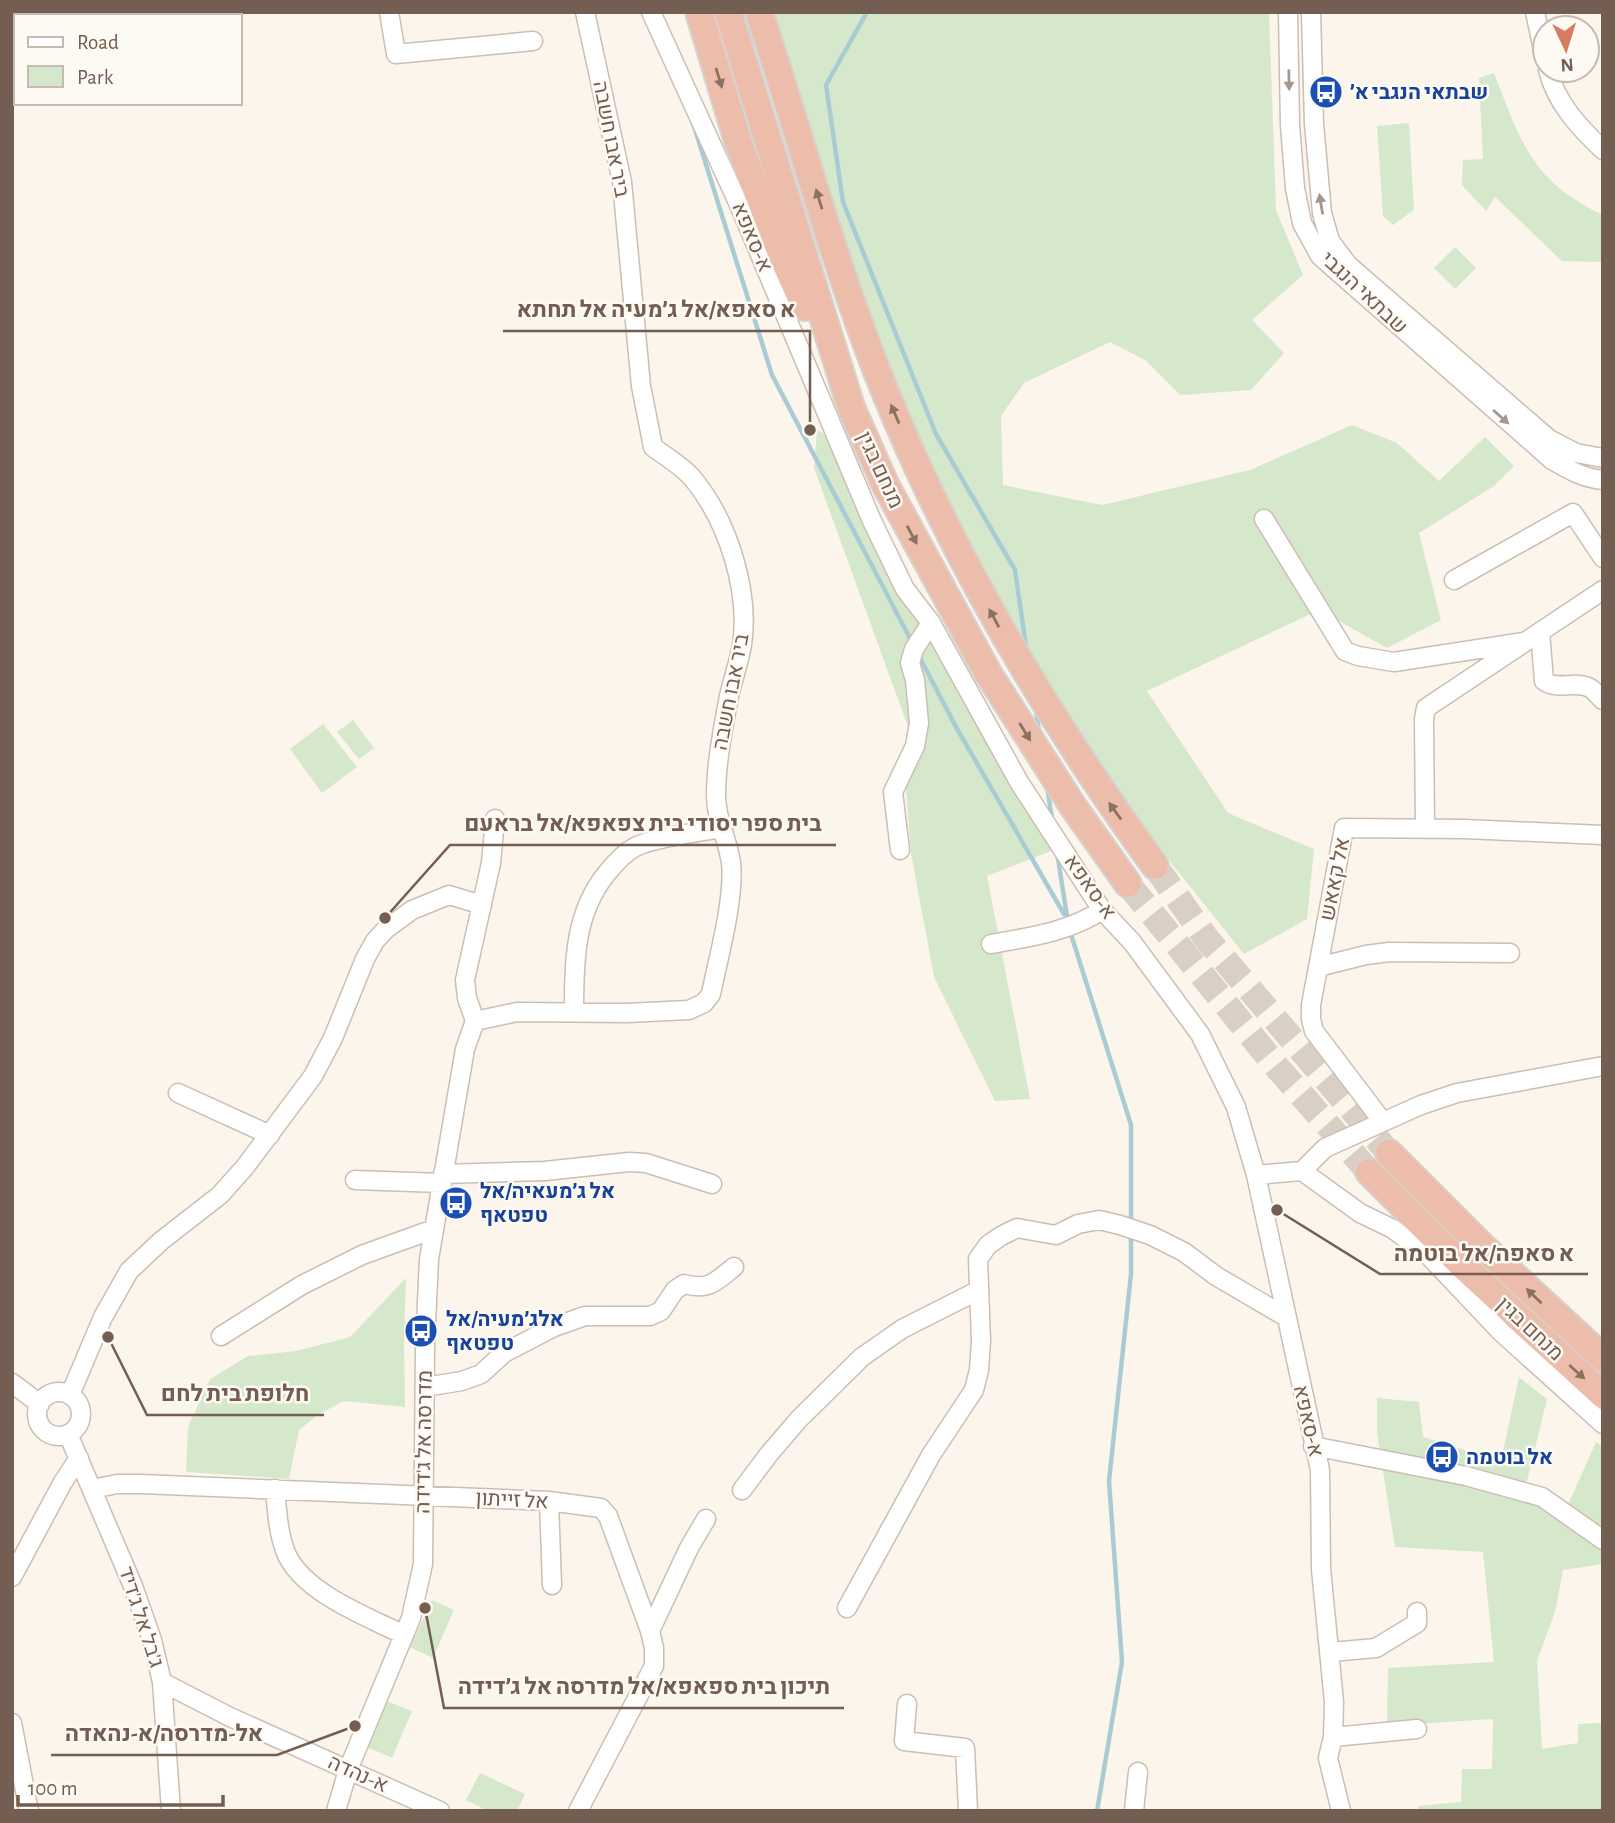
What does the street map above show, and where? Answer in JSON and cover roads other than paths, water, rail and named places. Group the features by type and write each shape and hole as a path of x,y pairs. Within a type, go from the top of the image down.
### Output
{"highway":[{"path":"699,12 739,145 782,256 850,407"},
{"name":"מנחם בגין","path":"728,12 850,407 886,486 988,673 1072,805 1128,884"},
{"name":"מנחם בגין","path":"759,12 857,317 921,476 1003,634 1044,705 1100,791 1155,866"},
{"path":"776,12 798,129"},
{"name":"מנחם בגין","path":"1389,1153 1502,1265 1603,1358"},
{"name":"מנחם בגין","path":"1369,1172 1483,1285 1603,1395"}],"street":[{"path":"390,12 396,54 533,41"},
{"name":"ביר אבו חשבה","path":"475,1021 517,1012 627,1013 689,1010 704,1003 711,994 731,890 731,863 720,828 716,799 718,759 729,695 742,646 744,619 734,557 714,509 692,478 653,447 641,386 622,182 585,12"},
{"name":"א-סאפא","path":"651,12 740,206 872,521 905,589 931,623 1019,782 1102,909 1156,971 1200,1034 1236,1107 1256,1175 1320,1471 1321,1569 1335,1702 1333,1737 1328,1758 1341,1811"},
{"name":"שבתאי הנגבי","path":"1288,12 1290,125 1295,188 1302,223 1320,256 1536,447 1572,472 1590,479 1603,480"},
{"name":"שבתאי הנגבי","path":"1311,12 1318,185 1330,241 1358,273 1549,439 1576,453 1603,458"},
{"path":"1553,84 1559,100 1574,120 1603,150"},
{"path":"1454,580 1573,513 1603,558"},
{"path":"1264,519 1345,651 1394,662 1524,642"},
{"path":"1425,829 1426,708 1603,590"},
{"path":"900,850 893,792 915,746 919,723 911,663 914,649 931,623"},
{"path":"1540,632 1544,681 1551,686 1573,685 1590,688 1603,701"},
{"path":"475,1021 467,998 466,980 491,863 495,819"},
{"path":"573,1013 579,930 590,898 602,879 618,859 635,847 720,828"},
{"name":"אל קאאש","path":"1383,1122 1314,1031 1311,1019 1311,1005 1344,828 1603,835"},
{"path":"70,1395 103,1317 129,1271 161,1241 220,1195 270,1135 313,1076 365,959 386,929 412,910 449,895 482,905"},
{"path":"991,944 1065,929 1084,922 1102,909"},
{"path":"1318,967 1389,952 1510,953"},
{"name":"מדרסה אל ג'דידה","path":"335,1811 348,1769 411,1618 423,1564 429,1259 465,1049 475,1021"},
{"path":"1256,1175 1302,1171 1325,1148 1421,1105 1457,1093 1603,1066"},
{"path":"178,1093 270,1135"},
{"path":"355,1180 442,1179 629,1162 646,1163 712,1184"},
{"path":"1302,1171 1360,1213 1393,1229 1429,1256 1501,1332 1603,1424"},
{"path":"847,1608 931,1455 974,1390 979,1370 981,1341 978,1259 988,1245 1001,1236 1017,1228 1056,1234 1078,1224 1099,1220 1150,1235 1184,1252 1216,1276 1286,1317"},
{"path":"220,1336 302,1285 362,1255 434,1229"},
{"path":"425,1387 462,1381 481,1374 504,1353 554,1327 585,1315 650,1316 662,1311 675,1290 684,1284 698,1288 711,1285 734,1267"},
{"path":"742,1490 799,1419 862,1357 902,1329 979,1290"},
{"path":"12,1383 40,1404"},
{"path":"57,1392 70,1395 79,1405 81,1418 78,1425 68,1434 55,1435 43,1429 37,1417 44,1398 57,1392"},
{"name":"ג'בל אל ג'דיד","path":"68,1434 133,1586 152,1640 162,1682 171,1811"},
{"path":"1313,1446 1466,1476 1542,1497 1603,1540"},
{"path":"12,1577 63,1482 79,1458"},
{"name":"אל זייתון","path":"92,1489 129,1484 275,1489 549,1502 601,1508 608,1516 650,1631 654,1666 578,1811"},
{"path":"275,1489 281,1539 296,1569 325,1594 404,1635"},
{"path":"549,1502 552,1585"},
{"path":"650,1631 706,1519"},
{"path":"1331,1653 1383,1646 1417,1623 1417,1612"},
{"name":"א-נהדה","path":"162,1682 230,1717 440,1811"},
{"path":"907,1704 904,1741 965,1748 968,1811"},
{"path":"12,1723 29,1811"},
{"path":"1333,1737 1417,1730"},
{"path":"1134,1811 1138,1773"}],"waterway":[{"path":"867,12 826,85 843,202 936,434 1015,570 1027,653"},
{"path":"693,123 772,375 912,642"},
{"path":"919,656 956,727 1064,914"},
{"path":"1036,710 1039,732"},
{"path":"1047,786 1052,819"},
{"path":"1057,852 1068,923"},
{"path":"1070,931 1131,1125 1131,1225"},
{"path":"1097,1811 1122,1662 1109,1481 1131,1274 1131,1233"}],"tunnel":[{"path":"1155,866 1206,938 1389,1153"},
{"path":"1128,884 1276,1066 1369,1172"}],"place":[{"name":"שבתאי הנגבי א׳","path":"1326,92"},
{"name":"א סאפא/אל ג׳מעיה אל תחתא","path":"810,430"},
{"name":"בית ספר יסודי בית צפאפא/אל בראעם","path":"385,918"},
{"name":"אל ג׳מעאיה/אל טפטאף","path":"456,1203"},
{"name":"א סאפה/אל בוטמה","path":"1277,1210"},
{"name":"אלג׳מעיה/אל טפטאף","path":"421,1331"},
{"name":"חלופת בית לחם","path":"108,1337"},
{"name":"אל בוטמה","path":"1442,1457"},
{"name":"תיכון בית ספאפא/אל מדרסה אל ג׳דידה","path":"425,1608"},
{"name":"אל-מדרסה/א-נהאדה","path":"355,1726"}]}
